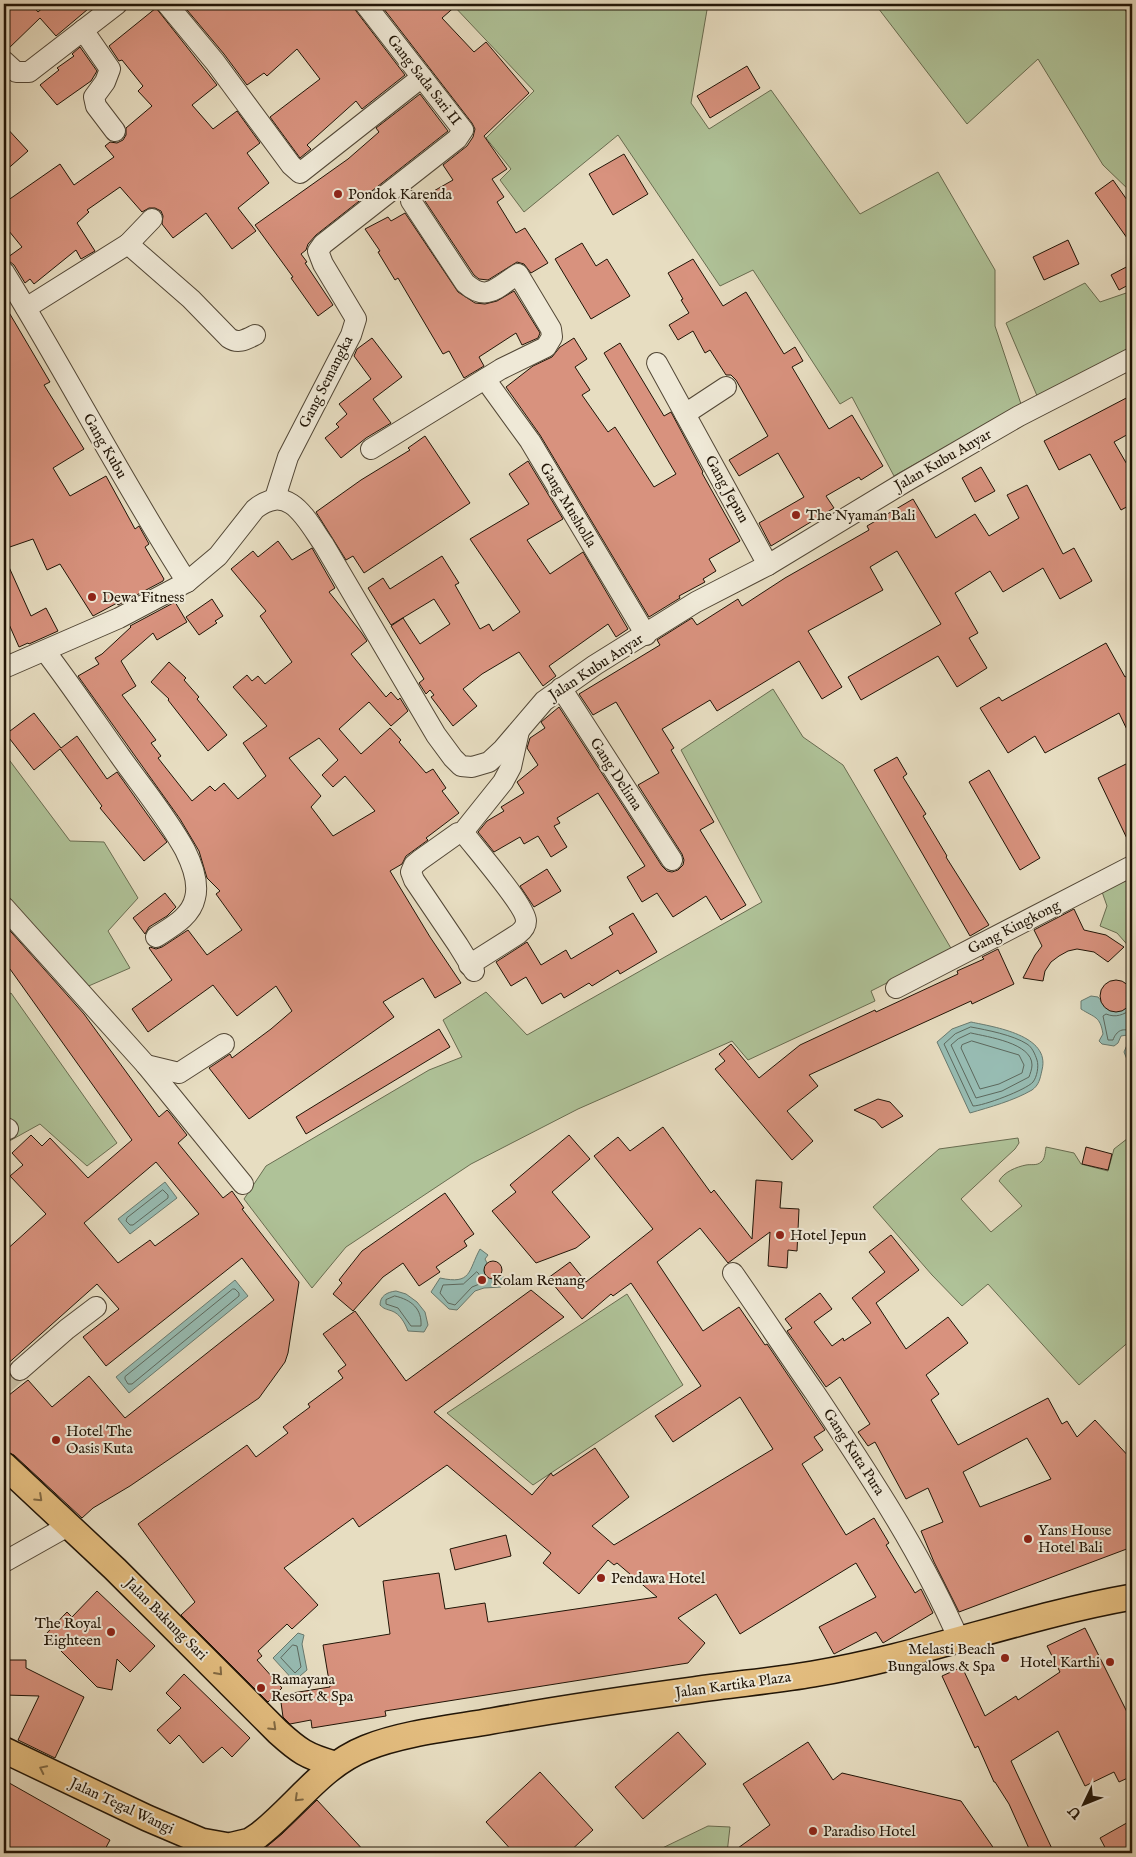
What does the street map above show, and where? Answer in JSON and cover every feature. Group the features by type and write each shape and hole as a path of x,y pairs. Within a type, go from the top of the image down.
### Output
{"main road":[{"name":"Jalan Bakung Sari","path":"4,1464 142,1595 295,1748 310,1757 334,1764"},
{"name":"Jalan Kartika Plaza","path":"334,1764 367,1747 427,1732 621,1700 819,1673 881,1661 1042,1617 1132,1597"},
{"name":"Jalan Tegal Wangi","path":"4,1750 201,1841 241,1848 279,1817 334,1764"}],"street":[{"path":"4,61 16,72 29,72 117,4"},
{"path":"167,4 215,62 291,165 300,173 422,77"},
{"name":"Gang Sada Sari II","path":"365,4 460,126 463,130 462,132"},
{"path":"83,30 110,69 108,76 94,97 96,106 115,131"},
{"name":"Gang Semangka","path":"275,498 288,457 351,335 356,319 323,264 318,251 323,244 457,139 462,132"},
{"path":"371,449 485,379 546,347 552,337 551,329 518,274 486,294 480,293 465,283 411,201"},
{"path":"26,308 128,244 152,218"},
{"path":"128,244 191,299 228,338 238,341 255,335"},
{"name":"Gang Kubu","path":"4,272 135,499 188,582"},
{"name":"Jalan Kubu Anyar","path":"275,498 294,505 324,545 431,728 461,766 472,767 489,762 503,749 544,701 561,688 696,602 768,565 905,482 1011,421 1132,358"},
{"name":"Gang Jepun","path":"657,363 768,565"},
{"name":"Gang Musholla","path":"485,379 530,441 646,635"},
{"path":"685,414 726,387"},
{"path":"4,668 119,618 188,582 218,556 255,509 275,498"},
{"path":"45,651 150,797 182,845 190,862 196,879 196,897 190,911 156,937"},
{"name":"Gang Delima","path":"561,688 672,860"},
{"path":"463,832 506,887 526,920 524,928 518,934 472,968 414,880 411,872 414,865 420,860 458,833 463,832 503,782 511,767 520,728"},
{"name":"Gang Kingkong","path":"896,988 1132,866"},
{"path":"4,907 146,1065 243,1184"},
{"path":"146,1065 179,1073 224,1044"},
{"name":"Gang Kuta Pura","path":"733,1274 852,1448 900,1524 940,1597 959,1640"},
{"path":"20,1370 67,1329 96,1307"},
{"path":"4,1562 68,1526"}],"green space":[{"path":"452,4 708,4 691,103 709,129 771,90 860,214 938,172 995,270 995,326 1021,404 894,476 852,397 840,404 753,270 720,286 618,135 524,212 500,180 511,169 486,138 534,91"},
{"path":"875,4 1121,4 1132,20 1132,193 1103,165 1038,59 967,124"},
{"path":"1085,283 1100,302 1132,291 1132,350 1038,398 1006,323"},
{"path":"773,689 803,737 843,765 952,950 871,991 875,1001 748,1060 732,1041 578,1109 471,1164 346,1247 312,1288 244,1199 266,1166 429,1070 462,1057 443,1020 486,992 527,1035 762,902 681,750"},
{"path":"4,753 70,841 104,842 138,898 108,931 130,968 84,988 4,895"},
{"path":"1132,874 1132,950 1117,933 1100,926 1107,906 1101,889"},
{"path":"11,993 117,1143 87,1166 40,1124 4,1144 4,997"},
{"path":"1132,1135 1132,1339 1079,1385 988,1284 962,1306 932,1275 873,1207 939,1149 1018,1138 1019,1143 1015,1149 961,1199 991,1232 1022,1206 999,1181 1007,1173 1022,1166 1042,1161 1046,1147 1074,1153 1081,1164 1108,1171 1114,1149"},
{"path":"627,1294 683,1385 533,1485 447,1413"},
{"path":"708,1826 730,1827 727,1853 652,1853"}],"water":[{"path":"1091,996 1098,997 1105,1007 1111,1011 1122,1010 1130,1003 1132,1008 1132,1038 1127,1035 1121,1036 1118,1043 1114,1046 1102,1044 1099,1041 1103,1034 1100,1024 1096,1018 1081,1009 1081,1001"},
{"path":"971,1022 1019,1035 1038,1048 1042,1058 1042,1070 1039,1082 1032,1090 1009,1101 970,1113 937,1042 952,1029"},
{"path":"1132,1044 1132,1066 1124,1052 1127,1045"},
{"path":"165,1182 177,1198 130,1234 118,1219"},
{"name":"Kolam Renang","path":"480,1249 488,1255 485,1259 487,1263 484,1271 485,1275 493,1279 501,1274 506,1281 501,1287 484,1288 475,1291 457,1310 449,1309 431,1292 440,1278 458,1280 464,1278 471,1270"},
{"path":"235,1280 248,1296 129,1393 116,1377"},
{"path":"396,1291 406,1294 417,1302 425,1312 428,1325 424,1332 408,1331 404,1322 397,1314 380,1305 381,1299 385,1295"},
{"path":"298,1633 304,1635 302,1644 307,1670 294,1681 273,1658"}],"building":[{"path":"4,4 31,4 38,12 47,4 94,4 56,36 40,18 7,50 4,49"},
{"path":"182,4 353,4 356,11 405,75 362,109 356,101 307,145 311,149 300,158 270,117 320,79 297,49 267,76 264,73 247,85"},
{"path":"380,4 458,4 442,18 474,52 486,42 529,93 484,136 507,169 492,179 504,197 497,202 516,233 525,228 548,263 531,273 524,264 517,262 488,280 479,279 474,275 425,201 427,200 425,196 453,180 443,165 467,146 473,137 475,129"},
{"path":"156,8 217,85 192,105 213,129 237,111 260,143 247,153 269,183 238,208 256,231 232,249 206,213 173,238 162,224 163,216 161,211 149,208 142,212 120,187 87,210 89,212 77,223 95,251 81,259 76,250 34,284 30,279 25,283 14,265 4,260 22,247 4,225 4,203 60,164 74,185 114,157 105,146 110,142 117,143 123,140 126,135 126,128 152,106 138,91 143,86 122,60 119,61 109,46"},
{"path":"80,47 97,71 91,81 57,105 40,85 59,70 57,68 74,56 72,54"},
{"path":"747,66 760,88 710,118 697,96"},
{"path":"420,94 448,131 316,235 301,254 333,305 318,316 291,278 293,277 255,225 348,159 379,132 376,128"},
{"path":"4,125 28,151 4,172"},
{"path":"624,154 648,194 613,215 589,174"},
{"path":"1113,180 1132,207 1132,245 1095,193"},
{"path":"405,213 458,292 475,303 485,304 497,301 514,291 540,333 538,338 522,345 516,333 479,357 484,366 464,378 449,351 443,354 398,278 395,280 378,252 380,251 365,229 388,217 391,221"},
{"path":"1068,240 1079,264 1044,280 1033,257"},
{"path":"582,243 596,266 607,259 630,296 591,319 555,259"},
{"path":"693,259 723,306 746,292 784,354 795,347 803,361 792,367 829,429 852,415 883,466 861,480 859,477 826,496 834,508 771,546 759,523 804,497 778,453 739,476 729,460 768,436 736,380 731,375 726,375 710,350 705,353 693,331 678,340 669,325 689,313 668,273"},
{"path":"1132,264 1132,283 1119,290 1111,275"},
{"path":"4,304 50,382 44,385 84,449 53,468 70,496 106,476 135,529 139,526 149,544 145,547 164,579 118,605 117,603 93,616 60,564 47,570 33,539 4,549"},
{"path":"372,338 402,377 373,399 391,423 366,438 341,458 325,438 339,427 336,424 347,414 339,404 371,379 354,356 357,349"},
{"path":"574,338 587,359 575,367 590,390 582,395 608,432 615,427 654,487 676,474 604,353 620,343 664,416 671,412 740,541 709,559 716,571 703,579 705,582 679,596 680,598 649,617 540,435 506,387 533,366 552,357 560,347"},
{"path":"1132,395 1132,432 1114,442 1132,473 1132,504 1121,510 1090,454 1059,470 1044,441"},
{"path":"425,436 470,503 364,573 353,556 346,560 316,512 361,480 410,450 408,448"},
{"path":"528,461 563,519 527,540 550,574 583,552 628,629 616,637 608,624 549,666 556,676 543,686 519,652 482,674 463,689 477,706 453,726 431,697 434,695 430,690 426,694 419,683 424,679 391,626 403,618 420,644 450,624 434,599 391,625 368,588 383,578 390,589 442,556 459,583 455,585 480,629 489,624 493,631 520,612 470,539 529,504 509,474"},
{"path":"981,467 995,491 975,502 962,478"},
{"path":"1027,485 1063,554 1074,548 1092,581 1060,599 1043,568 1003,592 990,571 955,593 978,633 969,638 987,668 957,687 938,656 861,700 848,677 941,624 897,551 870,567 883,590 808,631 842,687 822,699 799,661 717,711 710,700 662,729 674,748 671,750 714,822 700,830 746,905 721,920 706,896 673,917 657,893 642,902 627,877 645,866 598,793 557,818 560,823 554,826 567,847 551,857 538,836 524,844 520,837 494,852 478,832 487,821 504,811 501,807 524,793 517,782 538,765 527,748 530,738 545,728 541,722 559,707 662,866 667,871 678,870 683,865 682,854 638,785 659,773 616,702 593,715 579,694 660,645 657,640 692,618 697,625 738,599 742,606 785,578 869,530 867,526 913,499 936,538 975,514 989,536 1019,518 1007,495"},
{"path":"278,541 292,560 312,548 335,588 329,592 367,641 351,654 386,697 391,692 398,700 400,698 408,711 391,726 369,702 339,729 361,754 390,728 401,740 399,742 426,773 433,769 446,788 442,791 459,813 426,838 428,840 406,856 402,864 390,871 430,937 461,983 435,998 423,978 383,1002 394,1017 249,1119 209,1068 230,1054 232,1058 292,1011 276,986 237,1016 213,985 148,1032 132,1009 172,980 150,947 156,949 162,947 188,930 207,955 242,930 216,894 220,891 207,878 199,851 180,819 78,676 99,664 95,658 102,654 130,626 175,602 187,622 157,640 153,633 121,661 136,686 122,695 156,740 151,743 161,756 158,758 192,801 210,786 215,791 224,783 238,799 266,776 243,743 267,726 233,687 247,675 252,681 258,676 265,684 292,662 260,616 266,611 231,569 253,551 258,557","holes":["319,738 338,760 322,775 333,787 345,776 375,811 333,836 311,807 321,796 289,758"]},
{"path":"4,556 31,616 46,608 58,631 19,647 4,613"},
{"path":"212,599 223,616 215,621 217,623 199,635 186,617"},
{"path":"1106,643 1125,677 1132,673 1132,740 1119,713 1045,753 1035,736 1008,753 980,708 999,697 1002,701"},
{"path":"169,662 186,678 184,680 199,697 197,699 227,735 208,751 169,699 151,682"},
{"path":"34,713 61,748 77,736 107,779 117,772 167,842 144,861 100,808 102,806 60,749 34,770 6,734"},
{"path":"897,757 907,774 903,777 926,814 923,816 946,857 989,925 970,936 874,770"},
{"path":"1132,761 1132,849 1098,778"},
{"path":"989,770 1040,858 1020,870 969,782"},
{"path":"547,869 561,891 534,907 520,886"},
{"path":"165,893 176,907 167,916 149,927 145,934 133,918"},
{"path":"1074,909 1084,930 1106,935 1124,947 1108,962 1094,952 1077,949 1068,951 1051,962 1045,971 1043,981 1023,978 1042,946 1034,930"},
{"path":"633,913 657,952 620,974 618,970 592,986 589,983 564,998 561,993 542,1004 526,977 511,986 496,962 527,942 541,965 566,950 571,959 613,934 609,927"},
{"path":"4,924 84,1014 159,1117 167,1110 169,1112 187,1135 178,1143 223,1198 232,1191 244,1208 242,1209 299,1282 285,1362 259,1398 130,1486 93,1508 82,1518 14,1455 4,1451 4,1399 28,1380 52,1407 89,1376 125,1418 274,1300 242,1258 106,1366 83,1337 119,1309 97,1284 4,1367 4,1252 46,1214 10,1176 23,1165 12,1153 31,1135 42,1146 50,1138 88,1178 132,1140 10,969 4,974","holes":["156,1162 199,1214 155,1246 150,1240 118,1263 84,1223"]},
{"path":"998,949 1014,984 972,1004 971,1001 809,1075 818,1086 787,1111 813,1141 792,1160 715,1069 725,1061 719,1054 731,1044 759,1078 800,1045 958,974 957,971 984,959 982,957"},
{"path":"1116,980 1127,985 1132,996 1127,1007 1116,1012 1105,1007 1100,996 1105,985"},
{"path":"439,1029 450,1047 306,1134 296,1117"},
{"path":"878,1099 890,1102 903,1116 882,1128 875,1120 854,1110"},
{"path":"663,1127 711,1193 714,1190 752,1239 756,1180 782,1182 780,1208 799,1209 797,1251 788,1250 787,1268 768,1266 770,1232 728,1263 700,1228 657,1262 703,1331 739,1307 765,1345 767,1344 825,1430 814,1437 823,1450 802,1464 846,1535 874,1518 889,1543 886,1545 915,1593 921,1589 933,1613 883,1643 876,1632 834,1654 819,1627 876,1597 856,1563 740,1634 716,1594 678,1618 705,1643 688,1663 385,1711 386,1716 312,1728 311,1720 290,1724 283,1717 280,1695 330,1687 323,1645 390,1634 383,1581 439,1573 445,1609 485,1603 488,1622 657,1597 617,1563 614,1565 608,1560 579,1594 543,1563 551,1553 447,1465 359,1527 353,1518 284,1568 318,1605 292,1629 287,1624 258,1651 262,1656 257,1660 282,1688 268,1702 181,1615 195,1602 138,1524 247,1445 256,1457 288,1433 283,1427 310,1407 308,1404 343,1378 338,1371 346,1365 323,1334 355,1311 406,1381 531,1290 564,1317 434,1412 532,1495 551,1473 553,1476 595,1448 629,1497 592,1526 614,1545 773,1449 740,1397 673,1442 655,1416 701,1386 631,1283 613,1296 611,1294 582,1319 548,1278 570,1262 586,1282 653,1229 594,1156 618,1137 630,1151"},
{"path":"569,1135 590,1159 552,1192 590,1237 576,1248 536,1263 492,1211 516,1192 510,1185"},
{"path":"1086,1147 1112,1154 1108,1170 1082,1164"},
{"path":"445,1193 474,1234 464,1241 467,1246 436,1267 440,1272 419,1286 403,1263 383,1277 353,1311 333,1294 342,1283 339,1280 362,1251"},
{"path":"891,1235 919,1270 876,1303 906,1349 948,1317 968,1343 926,1375 939,1394 931,1400 958,1445 1048,1398 1062,1424 1067,1421 1077,1437 1095,1420 1132,1460 1132,1547 959,1612 921,1531 943,1522 928,1488 906,1499 875,1442 868,1446 858,1432 870,1424 840,1377 826,1387 787,1331 792,1328 785,1319 820,1293 832,1309 814,1322 832,1346 843,1338 844,1341 871,1323 852,1298 885,1272 869,1252","holes":["1027,1438 1051,1479 980,1507 963,1472"]},
{"path":"493,1261 499,1264 502,1270 499,1276 493,1279 487,1276 484,1270 487,1264"},
{"path":"506,1535 511,1556 455,1570 450,1549"},
{"path":"97,1591 155,1646 130,1672 117,1659 112,1690 97,1687 45,1635 67,1612 72,1617"},
{"path":"1085,1628 1132,1722 1132,1776 1119,1782 1114,1772 1085,1786 1058,1731 1011,1761 1054,1853 1031,1853 1009,1804 994,1782 978,1746 975,1748 942,1676 962,1667 985,1716 1016,1696 1018,1700 1060,1672 1047,1646"},
{"path":"4,1660 26,1660 26,1668 84,1697 55,1758 18,1740 39,1696 4,1695"},
{"path":"184,1674 250,1738 232,1757 222,1747 203,1763 179,1735 170,1744 157,1730 181,1708 166,1693"},
{"path":"678,1732 706,1764 643,1819 615,1787"},
{"path":"808,1742 833,1780 842,1773 961,1801 997,1853 731,1853 770,1825 743,1784"},
{"path":"540,1772 593,1830 568,1853 514,1853 486,1822"},
{"path":"4,1780 110,1840 103,1853 4,1853"},
{"path":"317,1800 366,1853 259,1853 282,1834"},
{"path":"1132,1820 1132,1853 1108,1853 1100,1838"}],"tunnel":[{"path":"4,1384 20,1370"}],"place":[{"name":"Pondok Karenda","path":"338,194"},
{"name":"The Nyaman Bali","path":"796,515"},
{"name":"Dewa Fitness","path":"92,597"},
{"name":"Hotel Jepun","path":"780,1235"},
{"name":"Kolam Renang","path":"482,1280"},
{"name":"Hotel The Oasis Kuta","path":"56,1440"},
{"name":"Yans House Hotel Bali","path":"1028,1539"},
{"name":"Pendawa Hotel","path":"601,1578"},
{"name":"The Royal Eighteen","path":"111,1632"},
{"name":"Melasti Beach Bungalows & Spa","path":"1005,1658"},
{"name":"Hotel Karthi","path":"1110,1662"},
{"name":"Ramayana Resort & Spa","path":"261,1688"},
{"name":"Paradiso Hotel","path":"813,1831"}]}
